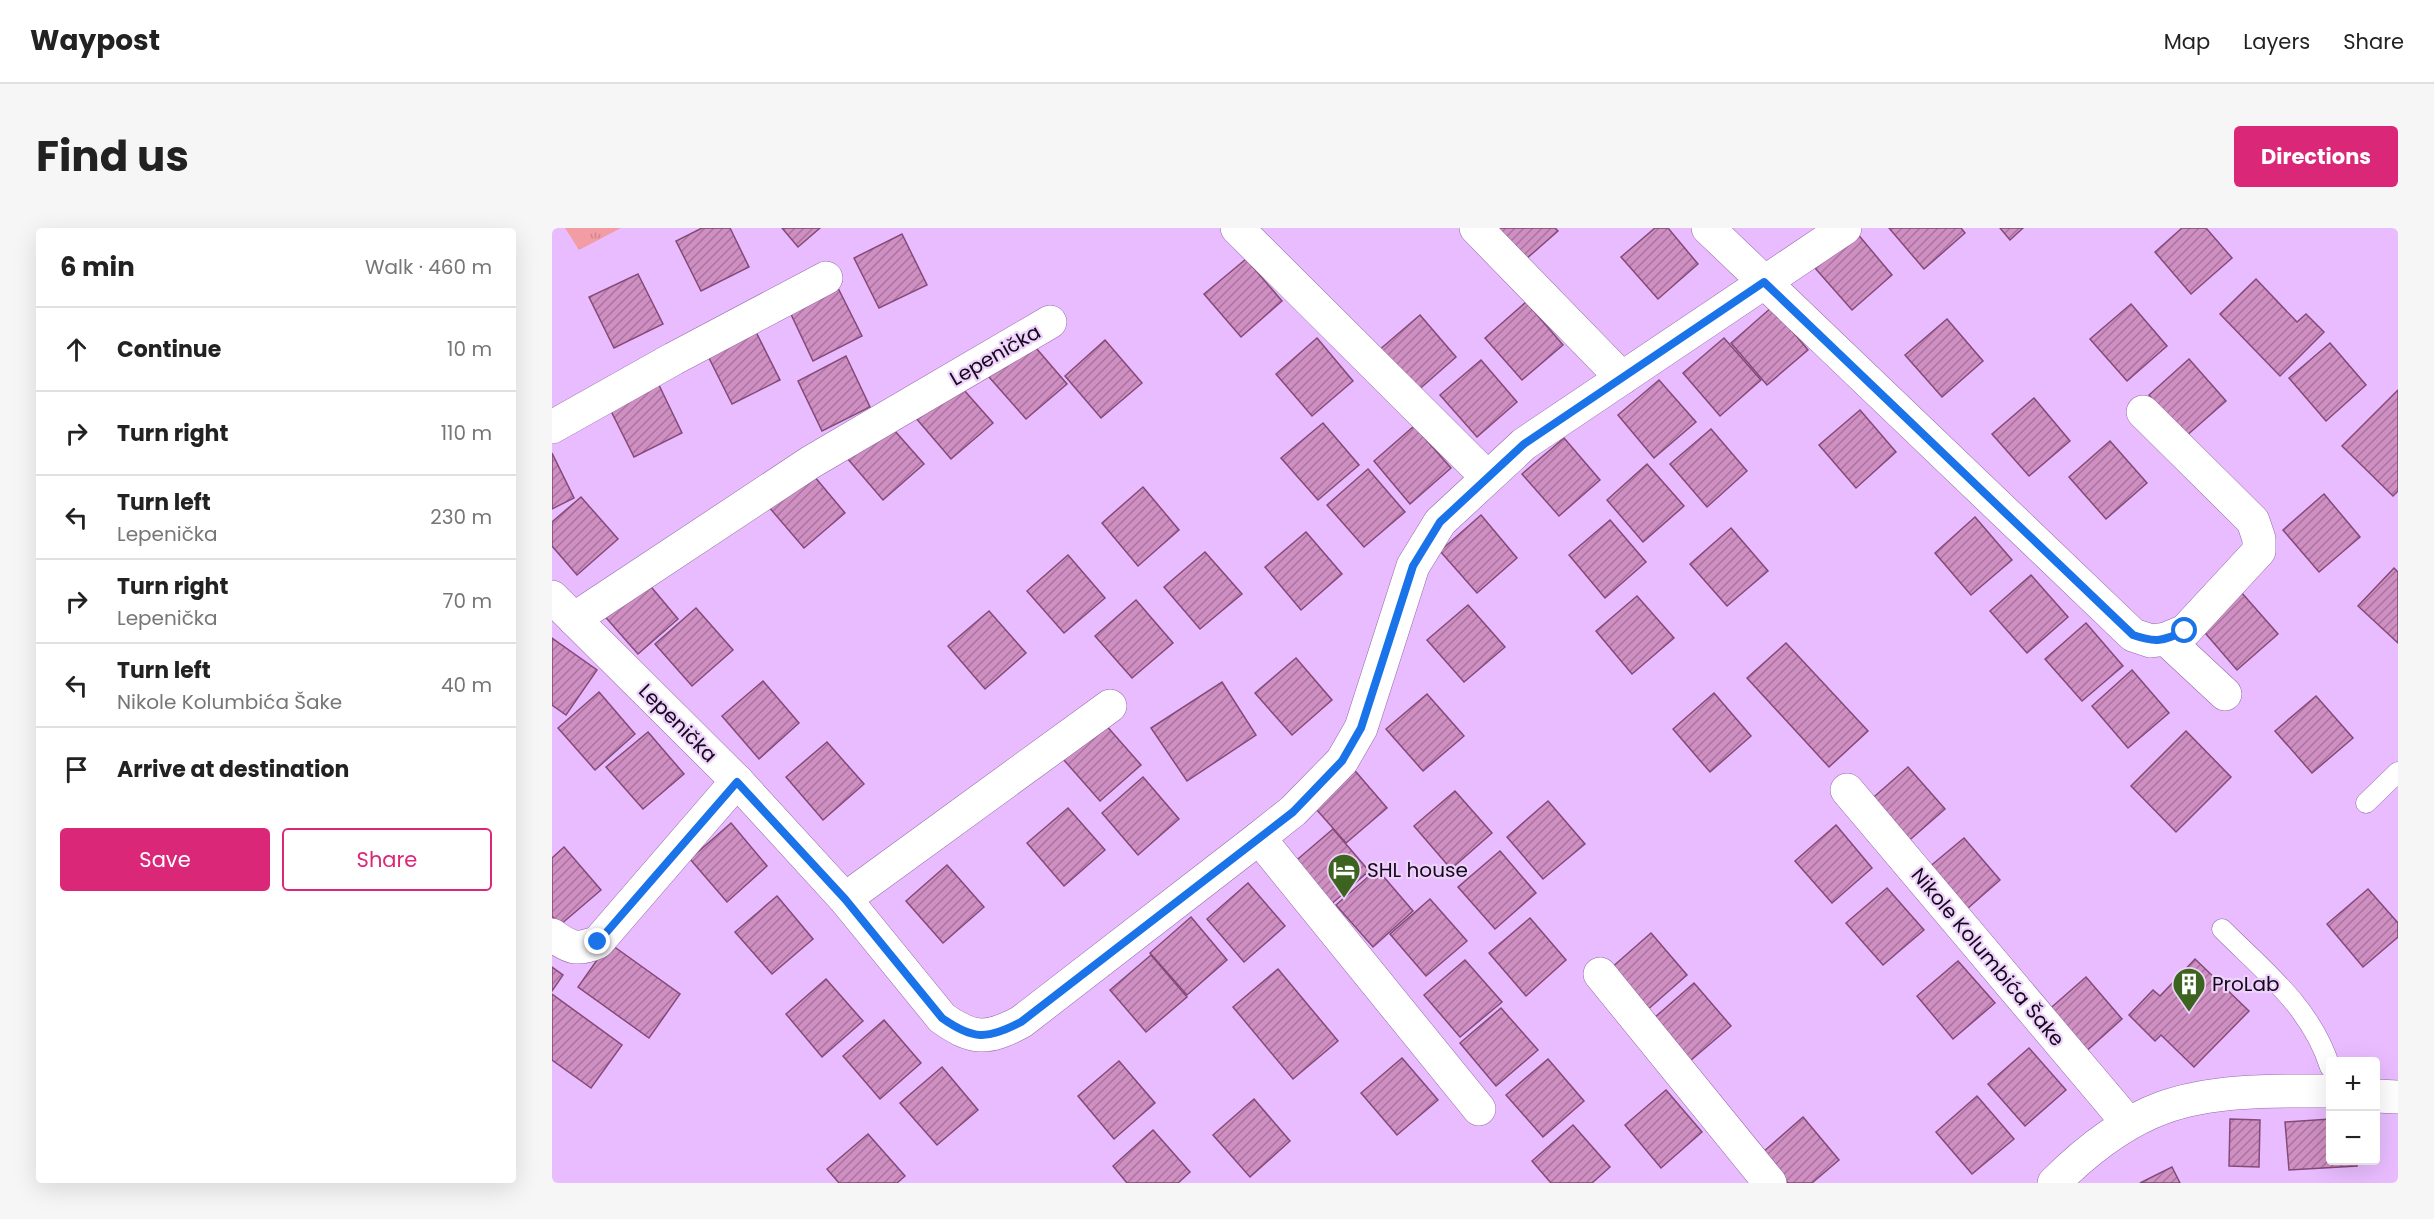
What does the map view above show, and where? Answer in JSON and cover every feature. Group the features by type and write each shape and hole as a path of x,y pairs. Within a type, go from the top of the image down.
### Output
{"street":[{"path":"1237,228 1487,477"},
{"path":"1476,228 1622,378"},
{"path":"1708,228 2133,635 2151,641 2166,639 2185,631 2259,551 2259,539 2253,521 2143,412"},
{"name":"Lepenička","path":"1050,322 563,608 737,782 845,899 942,1018 959,1030 977,1037 999,1034 1021,1022 1293,812 1342,761 1361,728 1413,566 1440,522 1487,477 1524,444 1845,228"},
{"path":"552,427 673,359 826,278"},
{"path":"2166,639 2225,694"},
{"path":"845,899 1110,706"},
{"path":"552,935 566,945 583,948 598,942 737,782"},
{"name":"Nikole Kolumbića Šake","path":"1847,790 2128,1123"},
{"path":"1260,838 1479,1108"},
{"path":"1600,974 1770,1183"},
{"path":"2054,1183 2090,1150 2128,1123 2163,1107 2254,1092 2326,1090"},
{"path":"2380,1096 2398,1098"}],"lane":[{"path":"2366,803 2398,772"},
{"path":"2222,929 2300,1006 2326,1057"}],"green space":[{"path":"565,228 621,228 579,250"}],"building":[{"path":"702,228 730,228 749,267 701,291 676,241"},
{"path":"782,228 820,228 798,247"},
{"path":"1483,228 1555,228 1558,231 1517,267"},
{"path":"1655,228 1668,228 1698,264 1658,299 1621,257"},
{"path":"1889,228 1961,228 1965,233 1924,269"},
{"path":"2000,228 2023,228 2010,240"},
{"path":"2182,228 2206,228 2232,258 2191,294 2155,252"},
{"path":"1856,232 1892,275 1852,310 1815,268"},
{"path":"902,234 927,285 879,308 854,258"},
{"path":"1246,259 1282,301 1241,337 1204,294"},
{"path":"638,274 663,324 614,348 589,297"},
{"path":"2256,279 2297,322 2306,314 2324,332 2280,376 2220,314"},
{"path":"837,286 862,336 813,361 789,310"},
{"path":"1526,302 1563,345 1522,380 1485,338"},
{"path":"2131,304 2167,346 2127,381 2090,339"},
{"path":"1772,307 1808,350 1767,385 1731,343"},
{"path":"1420,315 1456,357 1415,393 1378,351"},
{"path":"1947,319 1983,361 1942,397 1905,355"},
{"path":"755,330 780,380 732,404 707,354"},
{"path":"1317,338 1353,381 1312,416 1276,374"},
{"path":"1724,338 1761,380 1720,416 1683,373"},
{"path":"1105,340 1142,383 1101,418 1065,376"},
{"path":"1030,341 1067,384 1026,419 989,377"},
{"path":"2330,343 2366,385 2326,421 2289,378"},
{"path":"846,356 870,407 822,431 798,381"},
{"path":"2189,359 2226,401 2185,437 2149,395"},
{"path":"1481,360 1517,402 1477,437 1440,395"},
{"path":"1659,380 1696,422 1654,458 1618,415"},
{"path":"956,381 993,423 951,459 915,417"},
{"path":"658,383 682,433 634,457 609,407"},
{"path":"2398,390 2398,491 2393,496 2342,446"},
{"path":"2034,398 2070,441 2029,476 1992,434"},
{"path":"1860,410 1896,452 1856,488 1819,445"},
{"path":"887,422 924,464 883,500 847,458"},
{"path":"1323,423 1359,465 1318,500 1281,458"},
{"path":"1414,426 1451,468 1410,504 1374,461"},
{"path":"1711,429 1747,471 1707,507 1670,464"},
{"path":"1564,438 1600,480 1559,516 1522,474"},
{"path":"2110,441 2147,483 2106,519 2069,477"},
{"path":"552,453 574,498 552,509"},
{"path":"1647,464 1684,506 1643,542 1607,500"},
{"path":"1368,469 1405,512 1364,547 1327,505"},
{"path":"809,470 845,513 804,548 768,506"},
{"path":"1143,487 1179,530 1138,566 1102,523"},
{"path":"2324,494 2360,537 2319,572 2283,530"},
{"path":"581,497 618,539 577,575 552,546 552,522"},
{"path":"1481,515 1517,558 1477,593 1440,551"},
{"path":"1975,517 2012,560 1971,595 1935,553"},
{"path":"1610,520 1646,562 1605,598 1569,555"},
{"path":"1731,528 1768,571 1727,606 1690,564"},
{"path":"1306,532 1342,574 1301,610 1265,567"},
{"path":"1205,552 1242,594 1200,629 1164,587"},
{"path":"1068,555 1105,598 1064,633 1027,591"},
{"path":"2394,568 2398,572 2398,643 2358,606"},
{"path":"2031,575 2068,617 2027,653 1990,611"},
{"path":"642,576 678,619 638,654 601,612"},
{"path":"2241,592 2278,634 2237,670 2200,627"},
{"path":"1637,596 1674,638 1632,674 1596,631"},
{"path":"1136,600 1173,643 1132,678 1095,636"},
{"path":"1468,605 1505,647 1464,682 1427,640"},
{"path":"696,608 733,650 692,686 655,644"},
{"path":"989,611 1026,653 985,689 948,646"},
{"path":"2086,623 2123,666 2082,701 2045,659"},
{"path":"552,638 597,670 566,715 552,705"},
{"path":"1786,643 1868,731 1829,767 1747,678"},
{"path":"1296,658 1332,700 1292,735 1255,693"},
{"path":"2132,670 2169,713 2128,748 2092,706"},
{"path":"763,681 799,723 759,759 722,716"},
{"path":"1222,682 1256,735 1187,781 1151,728"},
{"path":"599,692 635,734 595,770 558,728"},
{"path":"1714,693 1751,736 1710,772 1673,729"},
{"path":"1427,694 1464,736 1423,771 1386,729"},
{"path":"2316,696 2353,738 2312,773 2275,731"},
{"path":"1104,723 1141,765 1100,801 1063,759"},
{"path":"2186,731 2231,777 2176,832 2131,786"},
{"path":"648,732 684,774 643,809 606,767"},
{"path":"827,742 864,784 823,820 786,777"},
{"path":"1350,765 1387,808 1346,843 1309,801"},
{"path":"1908,767 1945,809 1904,845 1867,803"},
{"path":"1143,777 1179,819 1138,855 1102,813"},
{"path":"1455,791 1492,833 1451,869 1414,826"},
{"path":"1548,801 1585,844 1543,879 1507,837"},
{"path":"1068,808 1105,850 1064,886 1027,843"},
{"path":"731,823 767,866 727,902 690,859"},
{"path":"1836,825 1872,868 1832,903 1795,861"},
{"path":"1333,829 1369,871 1328,907 1292,864"},
{"path":"1964,838 2000,880 1959,916 1922,873"},
{"path":"564,847 601,890 560,925 552,916 552,858"},
{"path":"1500,851 1536,893 1495,929 1458,887"},
{"path":"947,865 984,907 943,943 906,901"},
{"path":"1377,869 1413,911 1373,947 1336,905"},
{"path":"1248,883 1285,926 1244,962 1207,919"},
{"path":"1887,888 1924,930 1883,965 1846,923"},
{"path":"2368,889 2398,923 2398,937 2363,967 2327,924"},
{"path":"777,896 813,939 772,974 735,932"},
{"path":"1430,899 1467,941 1426,976 1390,934"},
{"path":"1191,917 1227,960 1187,995 1150,953"},
{"path":"1530,918 1566,960 1526,996 1489,953"},
{"path":"1651,933 1687,975 1646,1011 1610,969"},
{"path":"609,943 680,994 649,1038 578,987"},
{"path":"1151,955 1187,997 1146,1032 1110,990"},
{"name":"ProLab","path":"2195,959 2249,1011 2194,1067 2161,1035 2155,1041 2129,1015 2153,990 2160,996"},
{"path":"1465,960 1502,1002 1460,1037 1424,995"},
{"path":"1958,961 1995,1003 1953,1039 1917,996"},
{"path":"552,967 563,975 552,991"},
{"path":"1278,969 1338,1041 1293,1079 1233,1007"},
{"path":"2086,977 2122,1019 2082,1055 2045,1013"},
{"path":"826,979 863,1021 822,1057 786,1014"},
{"path":"1694,983 1731,1026 1690,1061 1653,1019"},
{"path":"552,994 622,1045 591,1088 552,1060"},
{"path":"1501,1008 1538,1050 1496,1086 1460,1043"},
{"path":"884,1020 921,1063 880,1099 843,1056"},
{"path":"2029,1048 2066,1090 2025,1126 1988,1084"},
{"path":"1402,1058 1438,1100 1397,1135 1361,1093"},
{"path":"1548,1059 1584,1101 1543,1137 1506,1095"},
{"path":"1119,1061 1155,1103 1114,1139 1078,1096"},
{"path":"942,1067 978,1110 937,1145 900,1103"},
{"path":"1666,1090 1702,1132 1661,1168 1625,1125"},
{"path":"1977,1096 2014,1139 1972,1174 1936,1132"},
{"path":"1254,1099 1290,1141 1250,1177 1213,1135"},
{"path":"1803,1117 1839,1160 1812,1183 1788,1183 1762,1153"},
{"path":"2230,1119 2260,1120 2259,1167 2229,1166"},
{"path":"2326,1119 2326,1165 2357,1166 2289,1170 2285,1122"},
{"path":"1573,1125 1610,1167 1592,1183 1551,1183 1532,1161"},
{"path":"1153,1130 1190,1172 1178,1183 1127,1183 1113,1166"},
{"path":"868,1134 905,1176 897,1183 839,1183 827,1169"},
{"path":"2172,1167 2180,1183 2140,1183"}],"place":[{"name":"SHL house","path":"1344,899"},
{"name":"ProLab","path":"2189,1013"}],"route":[{"path":"598,942 737,782 845,899 942,1018 959,1030 977,1037 999,1034 1021,1022 1293,812 1342,761 1361,728 1413,566 1440,522 1524,444 1764,282 2133,635 2151,641 2166,639 2185,631"}]}
